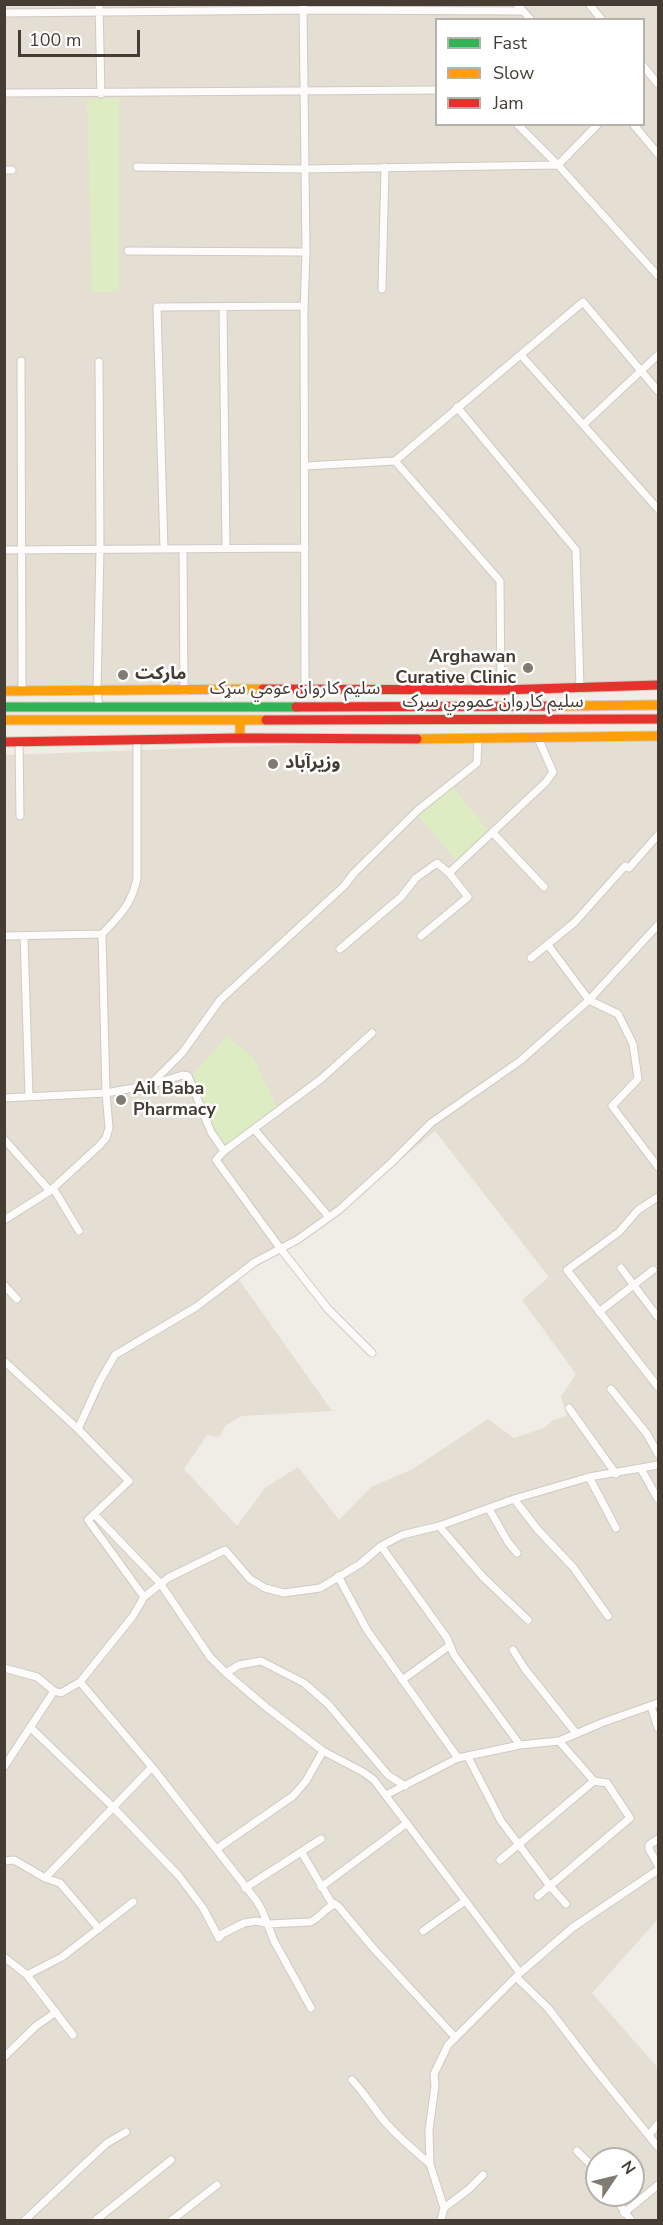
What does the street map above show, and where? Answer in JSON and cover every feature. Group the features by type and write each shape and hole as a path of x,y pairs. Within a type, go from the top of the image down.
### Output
{"main road":[{"path":"4,691 305,688 501,690 658,685"},
{"name":"سلیم کاروان عومي سړک","path":"4,706 658,705"},
{"path":"339,720 342,707"},
{"name":"سلیم کاروان عمومي سړک","path":"4,720 658,719"},
{"path":"240,721 240,738"},
{"path":"4,742 240,738 478,740 658,736"}],"street":[{"path":"517,4 529,18"},
{"path":"589,4 600,18"},
{"path":"4,13 99,8 303,7 523,11"},
{"path":"303,7 306,252 304,306 305,688"},
{"path":"99,8 100,94"},
{"path":"645,68 658,84"},
{"path":"4,93 435,90"},
{"path":"519,126 558,165 658,276"},
{"path":"137,167 304,169 558,165 596,126"},
{"path":"635,126 658,154"},
{"path":"382,289 386,168"},
{"path":"128,251 306,252"},
{"path":"305,466 395,461 583,302 658,391"},
{"path":"164,549 157,307 304,306"},
{"path":"224,307 226,548"},
{"path":"521,354 658,509"},
{"path":"584,424 658,355"},
{"path":"21,361 22,691"},
{"path":"99,362 100,549 97,691 99,707"},
{"path":"457,407 576,550 580,689"},
{"path":"395,461 500,581 501,690"},
{"path":"4,550 305,548"},
{"path":"183,549 184,691"},
{"path":"449,873 546,782 553,772 538,738"},
{"path":"4,936 102,934 124,911 134,896 137,878 137,740"},
{"path":"150,1085 182,1053 220,1000 344,886 354,873 418,810 477,763 478,740"},
{"path":"19,742 20,816"},
{"path":"493,833 544,887"},
{"path":"531,958 575,922 625,866 629,868 658,835"},
{"path":"340,949 401,897 416,878 437,863 449,873 468,897 421,936"},
{"path":"78,1429 115,1355 195,1307 255,1262 297,1240 329,1217 391,1163 430,1123 520,1061 589,1000 658,924"},
{"path":"4,1220 52,1189 106,1138 109,1128 102,934"},
{"path":"24,936 29,1096"},
{"path":"548,945 589,1000 618,1014 633,1044 638,1078 612,1106 658,1167"},
{"path":"372,1034 321,1079 224,1151 216,1160 327,1309 372,1353"},
{"path":"4,1098 106,1094 150,1085 183,1075 188,1076 211,1132 224,1151"},
{"path":"254,1129 329,1217"},
{"path":"4,1138 52,1189 79,1230"},
{"path":"658,1197 638,1210 619,1232 568,1268 568,1271 658,1388"},
{"path":"621,1268 657,1316"},
{"path":"599,1312 653,1270"},
{"path":"4,1285 17,1299"},
{"path":"4,1361 78,1429 129,1482 87,1520 144,1597"},
{"path":"611,1389 647,1434 658,1454"},
{"path":"569,1408 616,1474"},
{"path":"4,1668 38,1677 54,1692 61,1693 80,1682 133,1616 144,1597 160,1583 225,1550 250,1579 266,1588 284,1593 320,1588 360,1564 381,1546 402,1535 439,1526 514,1499 589,1477 658,1465"},
{"path":"641,1469 658,1499"},
{"path":"589,1477 616,1528"},
{"path":"514,1499 538,1530 573,1567 608,1616"},
{"path":"489,1509 504,1536 517,1553"},
{"path":"94,1514 160,1583 210,1657 226,1673 323,1751 374,1780 519,1975 548,2008 658,2147"},
{"path":"439,1526 483,1577 528,1620"},
{"path":"381,1546 520,1745"},
{"path":"338,1576 367,1630 458,1758"},
{"path":"402,1680 449,1646"},
{"path":"513,1650 525,1669 576,1733"},
{"path":"226,1673 239,1665 261,1661 304,1683 328,1704 388,1774 405,1786"},
{"path":"80,1682 218,1848 245,1888 256,1900 274,1941 311,2008"},
{"path":"4,1767 54,1692"},
{"path":"386,1795 458,1758 520,1745 560,1741 576,1733 655,1705 658,1728"},
{"path":"30,1727 112,1806 179,1876 203,1908 219,1938 222,1934 244,1923 257,1921 268,1924 310,1922 316,1920 335,1904"},
{"path":"538,1896 630,1818 607,1783 594,1780 560,1741"},
{"path":"218,1848 294,1796 306,1781 323,1751"},
{"path":"468,1757 501,1821 566,1904"},
{"path":"45,1878 152,1767"},
{"path":"500,1860 594,1780"},
{"path":"321,1887 407,1823"},
{"path":"245,1888 321,1839"},
{"path":"658,1839 649,1849 658,1865"},
{"path":"302,1852 331,1902 455,2037"},
{"path":"4,1861 14,1860 45,1878 60,1883 99,1929"},
{"path":"441,2220 444,2208 430,2164 429,2130 435,2086 434,2074 448,2045 519,1975 572,1928 658,1870"},
{"path":"423,1931 465,1901"},
{"path":"27,1975 62,1957 133,1902"},
{"path":"4,1957 27,1975 73,2035"},
{"path":"4,2056 36,2026 56,2012"},
{"path":"352,2080 381,2117 430,2164"},
{"path":"649,2135 658,2124"},
{"path":"25,2220 107,2144 126,2132"},
{"path":"577,2151 585,2159"},
{"path":"96,2220 171,2160"},
{"path":"444,2208 470,2189 483,2175"},
{"path":"172,2220 218,2185"},
{"path":"624,2213 658,2185"},
{"path":"620,2207 631,2220"}],"shaded area":[{"path":"4,5 658,5 658,689 5,691"},
{"path":"658,738 658,1919 592,1993 658,2068 658,2220 5,2220 4,755 427,740","holes":["435,1131 549,1277 522,1300 576,1374 561,1397 567,1416 553,1420 544,1428 514,1438 488,1419 411,1470 371,1487 339,1520 298,1467 265,1488 237,1526 184,1469 207,1435 219,1437 226,1425 242,1416 332,1411 237,1277 339,1211"]}],"green space":[{"path":"119,98 119,292 92,292 87,99"},
{"path":"451,785 490,832 456,861 417,814"},
{"path":"227,1036 253,1057 277,1108 227,1148 215,1129 191,1077"}],"traffic: fast":[{"path":"4,707 296,707"}],"traffic: slow":[{"path":"4,691 263,689"},
{"path":"562,706 658,705"},
{"path":"4,720 266,720"},
{"path":"240,721 240,738"},
{"path":"417,739 658,736"}],"traffic: jam":[{"path":"263,689 501,690 658,685"},
{"path":"296,707 562,706"},
{"path":"266,720 658,719"},
{"path":"4,742 240,738 417,739"}],"place":[{"name":"Arghawan Curative Clinic","path":"528,668"},
{"name":"مارکت","path":"123,675"},
{"name":"وزیرآباد","path":"273,764"},
{"name":"Ail Baba Pharmacy","path":"121,1100"}]}
